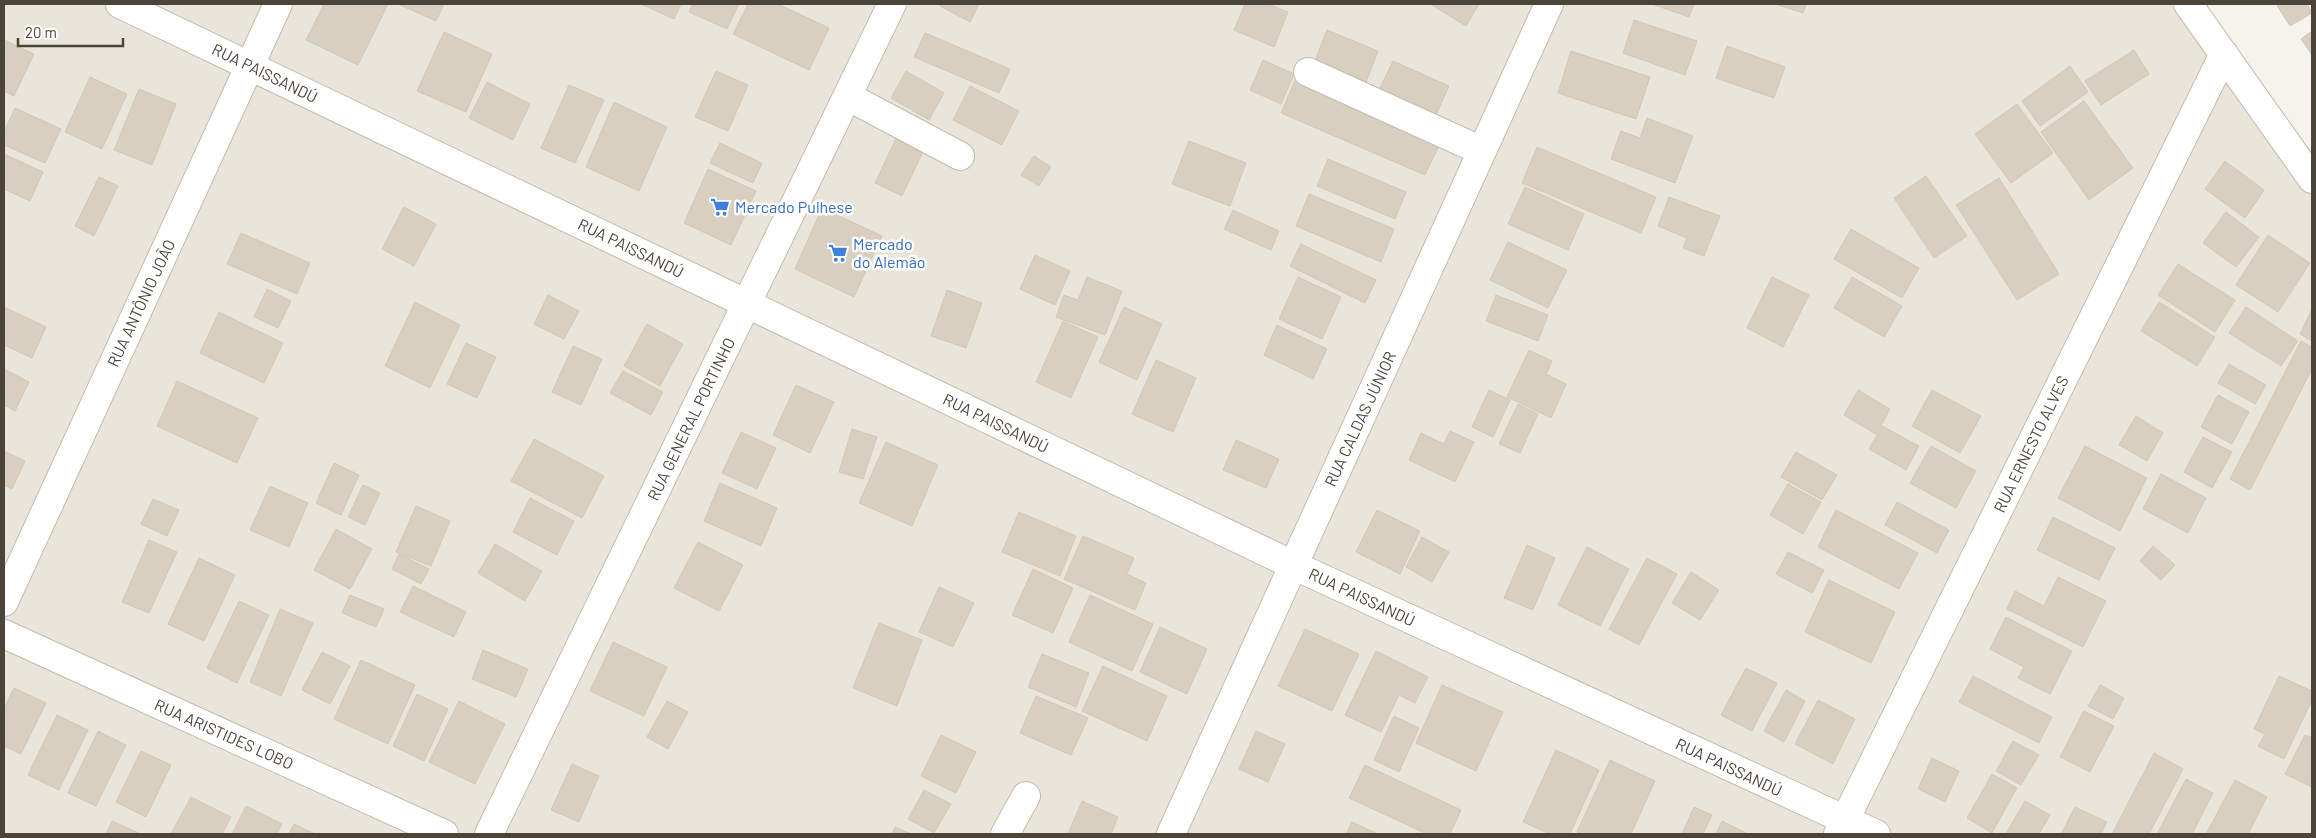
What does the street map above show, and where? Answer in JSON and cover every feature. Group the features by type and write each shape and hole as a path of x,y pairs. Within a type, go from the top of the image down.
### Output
{"street":[{"name":"RUA PAISSANDÚ","path":"120,4 1841,827 1876,834"},
{"name":"RUA ANTÔNIO JOÃO","path":"4,602 278,4"},
{"name":"RUA GENERAL PORTINHO","path":"489,834 892,4"},
{"path":"2188,4 2312,180"},
{"name":"RUA CALDAS JÚNIOR","path":"1171,834 1482,151 1539,10"},
{"name":"RUA ERNESTO ALVES","path":"1841,827 2224,54"},
{"path":"1308,72 1482,151"},
{"path":"847,96 960,156"},
{"name":"RUA ARISTIDES LOBO","path":"4,634 444,834"},
{"path":"1005,834 1026,796"}],"shaded area":[{"path":"4,4 2188,4 2312,179 2312,834 4,834"}],"building":[{"path":"324,4 388,4 358,65 306,40"},
{"path":"398,4 444,4 436,21"},
{"path":"641,4 681,4 674,19"},
{"path":"693,4 739,4 727,29 689,12"},
{"path":"748,4 778,4 829,28 809,70 733,34"},
{"path":"941,4 979,4 970,22 940,6"},
{"path":"1245,4 1268,4 1288,12 1274,47 1234,30"},
{"path":"1430,4 1479,4 1466,26"},
{"path":"1652,4 1694,4 1689,17"},
{"path":"1775,4 1806,4 1803,13"},
{"path":"2276,4 2307,4 2312,13 2290,26"},
{"path":"1634,20 1697,41 1685,75 1623,53"},
{"path":"1327,30 1378,51 1366,82 1315,61"},
{"path":"2312,31 2312,55 2301,39"},
{"path":"444,32 492,54 466,112 417,91"},
{"path":"925,33 1010,69 999,93 914,57"},
{"path":"4,40 34,54 14,96 4,91"},
{"path":"1727,46 1785,67 1774,98 1716,78"},
{"path":"2134,50 2149,74 2101,105 2085,81"},
{"path":"1571,51 1650,77 1636,119 1558,93"},
{"path":"1263,60 1294,74 1281,104 1250,90"},
{"path":"1393,61 1449,86 1435,117 1379,90"},
{"path":"2070,66 2088,92 2040,126 2022,101"},
{"path":"716,71 748,85 728,131 695,117"},
{"path":"906,71 944,93 929,120 891,98"},
{"path":"1297,76 1442,139 1425,175 1281,113"},
{"path":"90,77 127,94 102,149 65,132"},
{"path":"487,82 530,104 513,140 469,118"},
{"path":"569,85 604,100 575,163 541,148"},
{"path":"970,86 1019,111 1002,145 953,120"},
{"path":"139,89 176,104 152,165 114,150"},
{"path":"2084,101 2133,168 2089,200 2041,132"},
{"path":"614,102 667,127 639,191 586,167"},
{"path":"2017,104 2053,153 2011,183 1975,134"},
{"path":"15,108 61,129 45,163 4,145 4,132"},
{"path":"1647,118 1693,136 1675,183 1611,159 1621,131 1640,138"},
{"path":"900,130 927,143 902,196 875,183"},
{"path":"1189,141 1246,163 1230,206 1172,184"},
{"path":"720,143 762,163 753,183 710,163"},
{"path":"1537,147 1656,197 1641,233 1522,183"},
{"path":"4,154 43,172 30,201 4,189"},
{"path":"1034,156 1051,167 1039,186 1021,175"},
{"path":"1328,159 1406,192 1395,219 1317,186"},
{"path":"2225,161 2264,190 2245,218 2205,189"},
{"name":"Mercado Pulhese","path":"708,169 756,191 731,245 684,223"},
{"path":"1926,176 1967,236 1934,258 1894,198"},
{"path":"99,177 118,186 94,236 75,226"},
{"path":"1999,178 2059,274 2017,300 1956,205"},
{"path":"1525,187 1584,214 1568,250 1508,224"},
{"path":"1309,194 1394,229 1381,262 1296,226"},
{"path":"1669,197 1720,216 1704,256 1683,248 1687,238 1658,226"},
{"path":"404,207 436,224 414,266 382,249"},
{"name":"Mercado do Alemão","path":"822,208 882,236 854,297 795,269"},
{"path":"1233,210 1279,231 1271,250 1224,229"},
{"path":"2226,212 2259,237 2236,267 2203,243"},
{"path":"1851,229 1919,268 1902,298 1834,259"},
{"path":"241,233 310,263 297,294 227,264"},
{"path":"2268,235 2310,263 2278,312 2236,285"},
{"path":"1508,242 1567,270 1548,308 1490,280"},
{"path":"1301,244 1376,280 1365,303 1290,266"},
{"path":"1035,255 1070,271 1055,305 1020,289"},
{"path":"2178,264 2235,300 2215,332 2158,295"},
{"path":"1087,277 1122,291 1105,335 1056,317 1064,295 1078,300"},
{"path":"1298,277 1341,297 1322,339 1279,319"},
{"path":"1772,277 1809,295 1783,347 1747,328"},
{"path":"1852,277 1902,306 1884,337 1834,308"},
{"path":"267,289 291,301 278,328 254,317"},
{"path":"947,290 982,303 966,348 931,336"},
{"path":"548,295 579,311 564,339 534,324"},
{"path":"1496,295 1548,315 1538,341 1486,321"},
{"path":"415,302 460,325 430,388 385,366"},
{"path":"2159,302 2215,337 2197,366 2141,331"},
{"path":"4,307 46,327 32,358 4,345"},
{"path":"1124,307 1162,324 1137,380 1099,362"},
{"path":"2246,307 2298,341 2281,366 2229,333"},
{"path":"2312,309 2312,341 2300,334"},
{"path":"219,312 283,343 264,383 200,353"},
{"path":"1063,321 1098,337 1071,398 1036,382"},
{"path":"647,324 683,344 660,386 624,366"},
{"path":"1277,325 1327,349 1313,379 1264,355"},
{"path":"2301,341 2312,347 2312,369 2250,490 2230,479"},
{"path":"466,343 496,357 477,398 447,384"},
{"path":"573,346 602,359 581,405 552,392"},
{"path":"1529,350 1552,361 1546,374 1566,384 1551,418 1507,397"},
{"path":"1156,360 1196,378 1173,432 1132,414"},
{"path":"2229,364 2266,385 2255,404 2218,383"},
{"path":"4,369 29,382 15,411 4,405"},
{"path":"623,371 663,392 651,415 610,393"},
{"path":"177,381 258,418 237,463 157,426"},
{"path":"796,385 834,402 810,453 773,435"},
{"path":"1489,390 1510,400 1493,437 1472,427"},
{"path":"1858,390 1890,409 1876,434 1844,415"},
{"path":"1932,390 1981,416 1960,453 1912,426"},
{"path":"2218,395 2249,412 2232,444 2201,427"},
{"path":"1518,404 1538,414 1520,453 1499,444"},
{"path":"2136,416 2163,433 2147,461 2119,445"},
{"path":"1882,426 1919,446 1906,470 1869,449"},
{"path":"852,429 877,437 863,479 839,472"},
{"path":"1450,431 1474,442 1455,482 1409,460 1421,433 1444,444"},
{"path":"741,432 776,448 757,489 722,473"},
{"path":"2203,437 2232,452 2212,488 2184,472"},
{"path":"534,439 604,476 582,518 511,481"},
{"path":"1236,440 1279,459 1266,488 1223,470"},
{"path":"886,442 938,465 912,526 859,503"},
{"path":"1931,446 1976,471 1956,508 1910,483"},
{"path":"2085,446 2147,478 2120,531 2058,498"},
{"path":"4,451 25,461 12,489 4,485"},
{"path":"1796,452 1837,475 1822,500 1781,477"},
{"path":"334,463 359,475 341,515 316,503"},
{"path":"2161,474 2206,498 2188,533 2143,509"},
{"path":"720,483 777,508 761,546 704,521"},
{"path":"1788,484 1821,502 1803,534 1770,515"},
{"path":"363,485 380,493 365,525 348,517"},
{"path":"270,486 308,503 289,547 250,530"},
{"path":"530,498 574,521 557,555 513,532"},
{"path":"153,499 179,510 167,536 141,524"},
{"path":"1897,502 1949,530 1937,553 1885,525"},
{"path":"416,506 450,521 431,566 396,552"},
{"path":"1377,510 1420,531 1400,574 1356,552"},
{"path":"1836,510 1918,553 1899,589 1818,547"},
{"path":"1019,512 1076,536 1060,576 1002,552"},
{"path":"2053,517 2115,548 2099,580 2037,550"},
{"path":"336,529 372,549 350,589 314,570"},
{"path":"1083,536 1134,558 1127,574 1146,583 1135,610 1064,579"},
{"path":"1422,537 1449,552 1432,582 1406,567"},
{"path":"149,540 177,552 149,613 122,602"},
{"path":"698,542 743,565 719,611 674,588"},
{"path":"495,544 542,571 525,601 478,573"},
{"path":"1527,545 1555,558 1533,610 1504,598"},
{"path":"2153,546 2175,565 2161,580 2140,561"},
{"path":"1587,547 1629,569 1600,626 1558,605"},
{"path":"1788,552 1824,570 1812,593 1776,574"},
{"path":"399,554 429,569 421,584 392,569"},
{"path":"199,558 235,575 204,641 168,624"},
{"path":"1647,558 1677,574 1639,645 1609,629"},
{"path":"1033,569 1073,588 1053,633 1012,615"},
{"path":"1691,572 1719,590 1700,620 1672,603"},
{"path":"2058,577 2106,601 2083,647 2007,609 2015,591 2044,606"},
{"path":"1829,580 1895,612 1871,663 1805,632"},
{"path":"413,586 466,612 454,637 400,612"},
{"path":"939,587 974,603 953,647 919,632"},
{"path":"350,595 384,609 376,627 342,613"},
{"path":"1090,595 1153,624 1132,671 1069,642"},
{"path":"239,601 269,615 237,683 207,668"},
{"path":"280,609 313,623 281,696 250,682"},
{"path":"2006,617 2072,651 2050,694 2018,678 2024,667 1990,649"},
{"path":"879,623 922,640 897,706 853,688"},
{"path":"1160,627 1207,649 1187,694 1140,672"},
{"path":"1305,629 1359,654 1332,711 1278,686"},
{"path":"613,642 667,667 644,716 590,691"},
{"path":"483,650 528,669 516,697 472,679"},
{"path":"1376,651 1428,677 1415,703 1399,695 1381,732 1345,715"},
{"path":"322,652 350,666 330,704 302,690"},
{"path":"1042,654 1089,673 1076,707 1028,687"},
{"path":"361,660 415,685 388,744 334,719"},
{"path":"1103,666 1167,696 1147,741 1082,711"},
{"path":"1746,668 1777,683 1752,731 1721,715"},
{"path":"1973,676 2052,717 2039,743 1959,702"},
{"path":"2279,676 2312,691 2312,700 2284,759 2258,746 2265,734 2254,729"},
{"path":"1442,685 1503,712 1476,771 1416,743"},
{"path":"2100,685 2124,698 2113,719 2088,706"},
{"path":"14,688 46,703 21,754 4,746 4,708"},
{"path":"1786,690 1805,701 1784,742 1764,731"},
{"path":"417,694 448,709 424,761 393,746"},
{"path":"1036,696 1088,718 1071,755 1020,733"},
{"path":"1818,700 1855,719 1833,764 1795,744"},
{"path":"459,701 505,724 475,784 429,762"},
{"path":"667,701 688,712 668,749 647,737"},
{"path":"2084,711 2114,726 2090,772 2060,757"},
{"path":"57,715 88,730 59,790 28,775"},
{"path":"1394,716 1419,728 1399,772 1374,760"},
{"path":"98,731 126,745 96,806 68,793"},
{"path":"1256,731 1285,744 1268,782 1239,769"},
{"path":"941,735 976,752 956,793 921,776"},
{"path":"2305,735 2312,738 2312,787 2285,774"},
{"path":"2013,741 2039,755 2021,785 1996,771"},
{"path":"1556,750 1599,770 1570,834 1550,834 1523,822"},
{"path":"141,751 171,765 146,817 116,802"},
{"path":"2154,753 2183,769 2149,834 2112,834"},
{"path":"1932,758 1959,771 1945,802 1918,789"},
{"path":"1610,760 1655,781 1631,834 1583,834 1577,832"},
{"path":"572,764 599,776 579,822 551,810"},
{"path":"1365,765 1461,810 1450,834 1427,834 1349,798"},
{"path":"1992,774 2017,788 1992,833 1967,818"},
{"path":"2186,779 2213,793 2192,834 2157,834"},
{"path":"2235,780 2267,797 2248,834 2206,834"},
{"path":"924,790 951,804 934,833 908,819"},
{"path":"191,797 231,817 222,834 171,834"},
{"path":"1082,801 1118,817 1111,834 1068,834"},
{"path":"2025,801 2050,815 2039,834 2006,834"},
{"path":"246,806 282,824 277,834 232,834"},
{"path":"1694,807 1712,815 1703,834 1682,834"},
{"path":"2075,807 2107,822 2101,834 2061,834"},
{"path":"112,821 141,834 106,834"},
{"path":"1722,821 1748,834 1716,834"},
{"path":"1352,822 1378,834 1346,834"},
{"path":"294,824 315,834 289,834"},
{"path":"895,827 911,834 892,834"}],"place":[{"name":"Mercado Pulhese","path":"720,207"},
{"name":"Mercado do Alemão","path":"838,253"}]}
